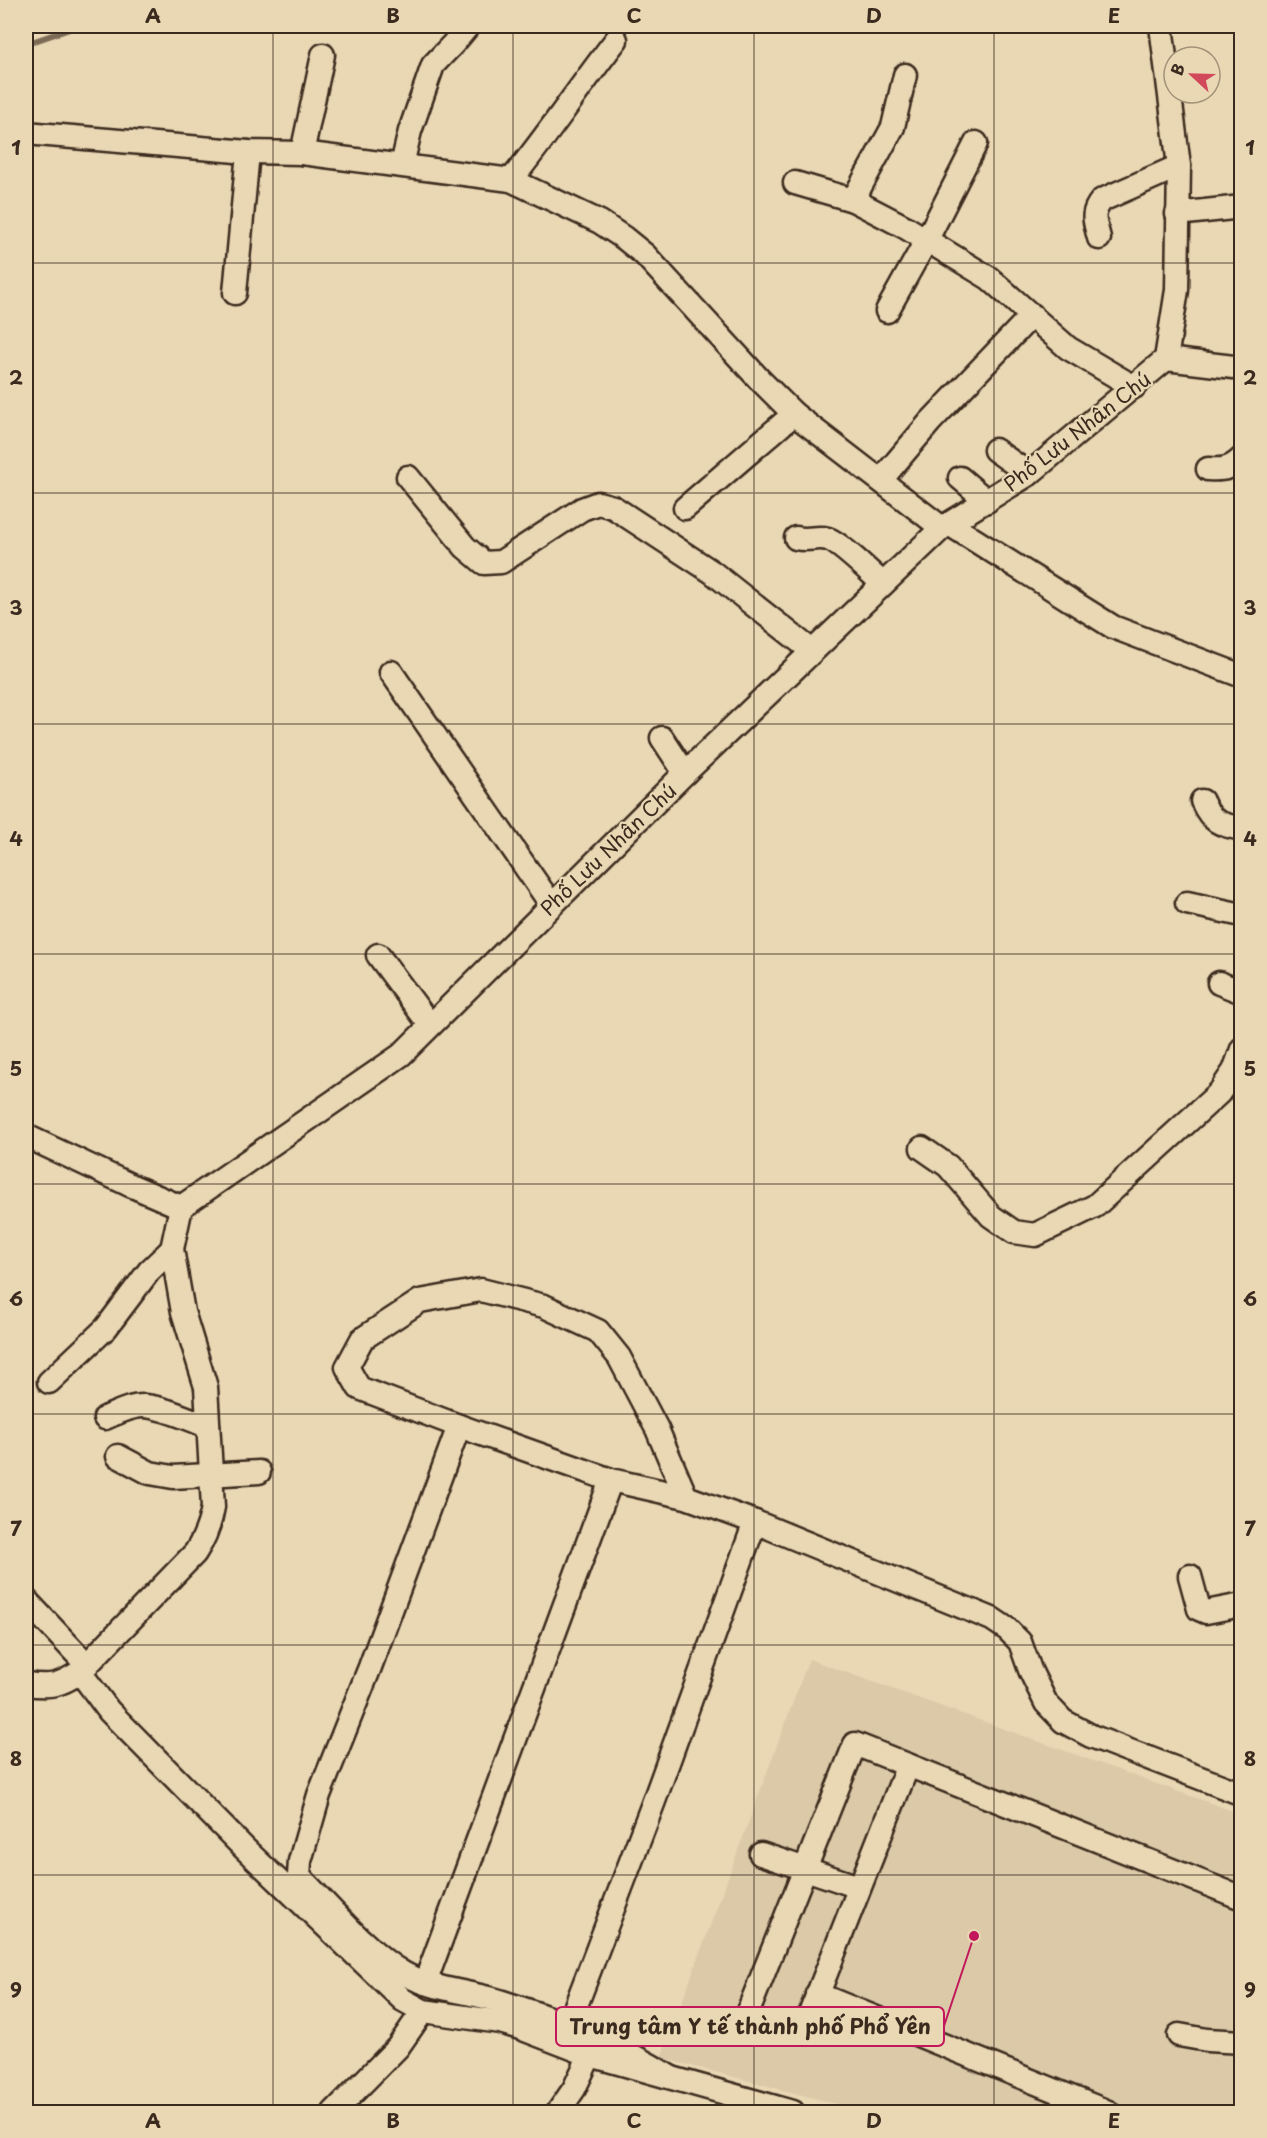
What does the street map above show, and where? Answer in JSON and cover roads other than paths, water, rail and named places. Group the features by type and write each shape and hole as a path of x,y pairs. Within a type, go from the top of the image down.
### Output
{"street":[{"path":"402,165 410,131 433,65 468,26"},
{"name":"Phố Lưu Nhân Chú","path":"181,1206 401,1055 685,773 946,526 1029,474 1167,359 1177,290 1179,166 1161,26"},
{"path":"511,180 616,40"},
{"path":"302,153 322,55"},
{"path":"853,200 893,127 905,75"},
{"path":"26,133 248,152 302,153 511,180 600,222 638,249 794,414 946,526 1113,627 1242,676"},
{"path":"887,311 976,143"},
{"path":"236,293 248,152"},
{"path":"1099,238 1094,217 1095,209 1102,200 1179,166"},
{"path":"795,183 853,200 904,227 989,278 1068,348 1134,387"},
{"path":"1177,214 1242,207"},
{"path":"881,480 930,422 1032,315"},
{"path":"1167,359 1242,368"},
{"path":"685,508 794,414"},
{"path":"996,450 1029,474"},
{"path":"1208,470 1234,467 1242,458"},
{"path":"408,477 465,547 484,562 501,562 582,509 598,503 613,507 712,572 812,651"},
{"path":"960,478 987,501"},
{"path":"796,538 808,541 820,538 831,540 883,584"},
{"path":"391,672 551,904"},
{"path":"662,738 685,773"},
{"path":"1202,801 1215,821 1242,829"},
{"path":"1187,903 1242,915"},
{"path":"378,955 430,1025"},
{"path":"1219,983 1242,992"},
{"path":"922,1148 948,1166 991,1216 1014,1232 1035,1235 1095,1206 1219,1093 1234,1071 1242,1049"},
{"path":"26,1136 130,1185 181,1206 172,1249 183,1312 203,1374 213,1507 210,1524 195,1553 84,1668 63,1683 49,1686 26,1684"},
{"path":"49,1382 106,1328 149,1271 172,1249"},
{"path":"686,1497 657,1429 619,1357 598,1331 544,1306 481,1290 420,1301 362,1340 347,1367 360,1388 611,1480 686,1497 755,1522 992,1619 1020,1642 1046,1703 1063,1721 1091,1736 1242,1794"},
{"path":"105,1418 133,1407 145,1406 165,1410 208,1426"},
{"path":"459,1426 370,1667 319,1795 300,1861 298,1876 373,1951 401,1972 425,1983 497,2000 569,2024 640,2059 670,2078"},
{"path":"118,1456 150,1473 173,1477 259,1472"},
{"path":"425,1983 611,1480"},
{"path":"569,2024 654,1801 755,1522"},
{"path":"1190,1576 1199,1609 1206,1612 1242,1605"},
{"path":"26,1600 84,1668 109,1711 244,1848 403,2000 423,2011 500,2022 590,2055 793,2112"},
{"path":"746,2017 855,1744 1242,1899"},
{"path":"808,2019 908,1765"},
{"path":"760,1854 859,1887"},
{"path":"817,1994 1108,2112"},
{"path":"334,2112 398,2047 423,2011"},
{"path":"1179,2035 1207,2040 1242,2042"},
{"path":"558,2112 574,2089 590,2055"}],"waterway":[{"path":"26,44 78,26"}],"place":[{"name":"Trung tâm Y tế thành phố Phổ Yên","path":"974,1936"}]}
